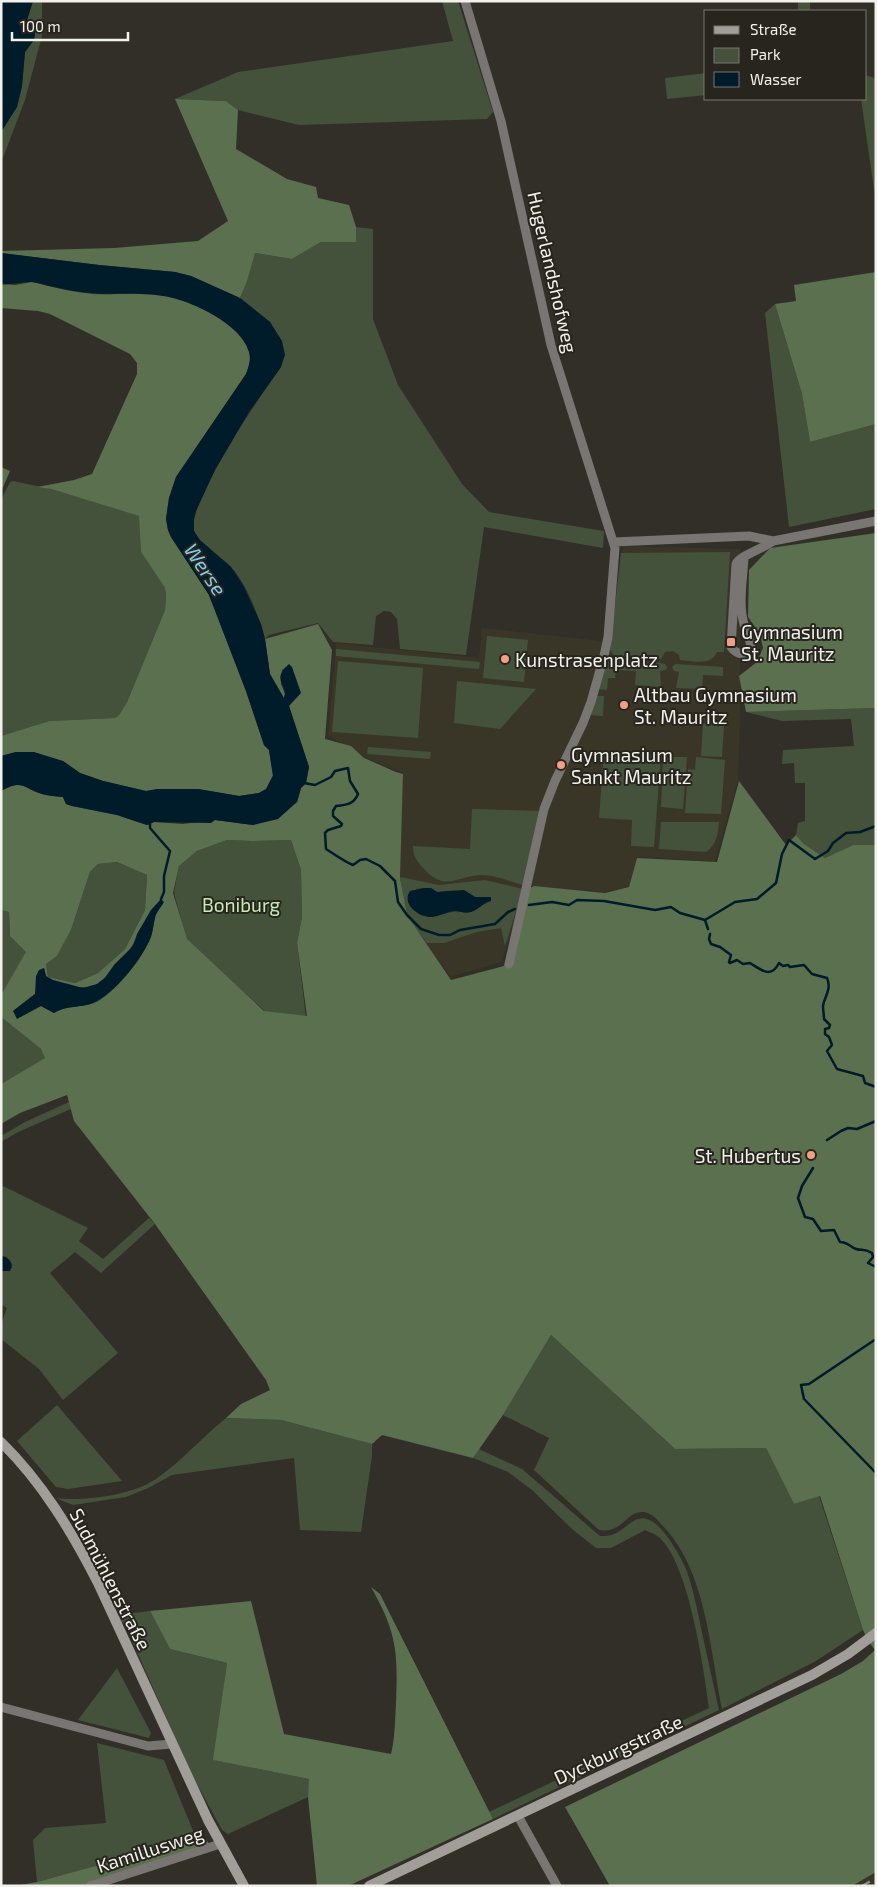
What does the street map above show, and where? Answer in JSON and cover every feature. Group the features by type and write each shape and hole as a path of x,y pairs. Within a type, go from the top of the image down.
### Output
{"street":[{"name":"Hugerlandshofweg","path":"465,1 501,121 551,345 614,545"},
{"path":"744,557 742,613 743,623 751,645 750,651 742,654 733,650 731,642 737,560 773,541 876,521"},
{"path":"509,964 544,809 555,780 584,723 592,702 604,656 608,637 614,545 748,536 773,541"},
{"name":"Sudmühlenstraße","path":"1,1442 45,1494 79,1546 102,1591 220,1844 244,1886"},
{"name":"Dyckburgstraße","path":"369,1886 812,1675 848,1654 876,1633"},
{"path":"1,1707 148,1746 172,1744"},
{"path":"518,1816 557,1886"},
{"name":"Kamillusweg","path":"90,1886 220,1844"}],"shaded area":[{"name":"Gymnasium Sankt Mauritz","path":"623,546 740,549 738,781 715,861 637,857 629,887 605,892 528,886 501,962 450,977 406,915 400,877 403,773 365,758 328,735 336,643 479,658 482,628 610,642"},
{"path":"876,1872 876,1886 852,1886"}],"green space":[{"path":"33,1 42,1 42,36 25,100 1,163 1,132 17,107 22,86 25,52 34,40 37,20 31,23 27,20"},
{"path":"442,1 458,1 493,112 487,119 299,125 238,110 226,101 175,99 238,72 453,41"},
{"path":"798,1 810,1 810,10 798,10"},
{"path":"704,73 704,95 667,99 665,78"},
{"path":"867,75 874,78 876,84 876,203 861,100 867,100"},
{"path":"175,99 226,101 238,110 236,149 287,179 316,187 318,198 349,205 356,227 356,242 321,242 292,259 255,253 240,298 191,276 175,272 1,253 1,251 114,248 198,241 228,221"},
{"path":"356,227 373,229 373,319 398,385 462,484 489,512 604,531 603,548 484,527 466,655 400,649 397,619 391,612 384,611 376,616 373,645 333,642 318,623 269,635 265,639 252,601 237,574 227,563 207,548 195,533 194,520 200,500 212,476 242,424 281,367 270,322 240,298 254,253 292,259 321,242 356,242"},
{"path":"876,272 876,424 810,442 802,394 775,304 796,301 794,285"},
{"path":"32,282 93,294 147,294 176,299 201,308 226,323 244,341 249,351 250,360 246,374 176,477 169,498 166,519 171,537 209,595 246,691 264,745 269,750 273,775 266,789 259,793 239,796 198,789 158,789 146,791 103,781 80,773 63,761 16,752 1,756 1,736 49,721 115,718 119,715 127,702 165,610 166,597 165,588 141,552 139,516 51,489 37,487 74,480 92,474 137,374 137,363 130,354 50,314 38,311 1,308 1,284 15,285"},
{"path":"775,304 802,394 810,442 876,424 876,509 789,527 765,313"},
{"path":"1,467 10,471 1,492"},
{"path":"10,482 51,489 140,516 141,552 165,588 165,610 127,702 115,718 49,721 1,736 1,500"},
{"path":"876,533 876,708 746,712 739,676 757,662 763,648 760,634 748,617 749,570 770,548"},
{"path":"730,552 724,652 717,652 711,659 702,662 680,660 679,655 673,651 665,652 661,659 615,656 610,650 621,553"},
{"path":"318,624 332,650 325,739 351,746 364,758 403,774 400,878 407,915 451,980 504,966 528,889 534,886 605,893 629,887 637,858 717,862 739,781 786,845 796,835 804,844 825,858 853,845 876,845 876,1872 852,1886 610,1886 565,1807 841,1674 863,1661 875,1650 863,1630 820,1496 794,1504 766,1448 675,1449 551,1335 503,1415 473,1458 382,1435 372,1444 281,1420 226,1418 241,1404 270,1390 266,1380 155,1224 74,1121 67,1095 20,1113 1,1124 1,1084 45,1058 41,1049 1,1017 1,995 26,952 10,936 9,912 1,910 1,791 18,785 42,794 63,797 66,804 72,806 117,815 147,825 154,822 183,824 215,820 253,825 297,802 301,788 306,783 309,767 289,706 286,667 282,670 281,684 285,694 284,699 270,674 265,639","holes":["227,840 291,840 301,870 302,917 297,943 307,1016 264,1011 187,939 173,893 179,866 197,851","117,862 147,875 145,910 125,949 98,973 75,983 48,977 46,964 57,956 71,930 90,872 98,864","155,917 148,944 128,974 102,999 89,1005 63,1009 54,1013 41,1006 13,1011 35,994 44,968 46,977 58,982 79,987 98,984 128,952 140,929"]},
{"name":"Kunstrasenplatz","path":"487,636 528,640 524,682 483,678"},
{"path":"336,649 480,662 479,669 336,656"},
{"path":"338,661 423,668 418,738 332,732"},
{"path":"605,661 660,663 665,664 667,667 666,670 660,671 661,687 635,685 636,671 616,670 615,678 608,678 607,690 597,689"},
{"path":"675,664 723,667 723,676 703,675 702,689 676,688 679,672 674,671 672,667"},
{"path":"457,681 536,689 500,729 454,723"},
{"path":"595,696 604,696 603,716 589,715"},
{"path":"876,708 876,845 853,845 825,858 804,844 796,835 798,823 805,821 805,783 795,783 794,763 782,764 783,750 854,746 851,719 782,721 746,712"},
{"path":"703,723 724,725 722,757 701,756"},
{"path":"368,747 431,752 430,759 367,754"},
{"path":"604,751 661,755 654,847 631,846 632,820 599,818"},
{"path":"663,757 687,757 683,809 661,807"},
{"path":"696,757 725,760 721,814 685,813 688,769 695,770"},
{"path":"472,809 542,811 524,885 487,875 444,881 430,875 418,862 414,855 413,846 470,849"},
{"path":"661,822 719,822 715,842 706,852 659,849"},
{"name":"Boniburg","path":"227,840 291,840 301,870 302,917 297,943 306,1018 266,1012 186,940 174,892 179,866 197,851"},
{"path":"117,862 147,875 145,910 125,949 98,973 75,983 48,977 46,964 57,956 71,930 90,872 98,864"},
{"path":"400,877 439,885 485,880 523,889 505,946 501,928 477,932 444,943 427,943 406,915","holes":["431,888 437,892 457,891 471,894 475,897 477,908 468,912 453,912 432,917 416,889"]},
{"path":"1,910 9,912 10,936 27,952 1,995"},
{"path":"1,1017 41,1049 46,1058 1,1084"},
{"path":"69,1102 71,1109 18,1132 1,1142 1,1136 25,1122"},
{"path":"1,1185 88,1228 79,1241 103,1259 149,1218 155,1224 101,1273 75,1252 50,1273 118,1353 63,1400 39,1369 1,1339 1,1325 7,1308 1,1304 1,1271 7,1271 12,1268 12,1264 7,1257 1,1256"},
{"path":"551,1335 675,1449 766,1448 794,1504 819,1496 863,1630 816,1661 722,1709 704,1610 688,1563 676,1542 657,1520 645,1512 632,1515 613,1529 599,1530 534,1470 549,1438 503,1415"},
{"path":"57,1405 122,1481 68,1489 56,1487 17,1441"},
{"path":"226,1418 281,1420 372,1444 361,1532 300,1530 294,1458 172,1475 126,1497 73,1505 55,1498 79,1499 107,1496 146,1485 174,1465"},
{"path":"479,1449 522,1469 600,1536 608,1536 615,1533 641,1518 653,1522 659,1527 675,1548 688,1576 719,1710 493,1819 489,1812 709,1708 693,1615 686,1589 667,1547 656,1535 645,1530 611,1548 596,1548 572,1529 532,1490 508,1472 473,1458"},
{"path":"371,1587 380,1594 493,1819 348,1886 317,1886 308,1797 309,1779 213,1760 227,1663 170,1649 150,1611 251,1601 284,1734 391,1754 396,1703 396,1656 391,1630"},
{"path":"150,1611 170,1649 227,1663 214,1760 310,1779 308,1797 228,1834 222,1830 191,1773 125,1625 116,1615"},
{"path":"117,1668 151,1733 149,1738 78,1720"},
{"path":"97,1743 164,1760 196,1838 37,1882 33,1840 45,1828 106,1823"},
{"path":"196,1838 206,1839 209,1844 91,1886 15,1886 37,1882"}],"water":[{"path":"2,1 33,1 27,20 31,23 37,20 34,40 25,52 22,86 17,107 1,132"},
{"name":"Werse","path":"1,253 175,272 191,276 240,298 270,322 282,341 285,355 281,367 249,412 215,470 194,519 194,531 200,540 231,567 243,585 261,624 270,674 284,698 285,694 280,679 289,664 292,667 301,693 289,706 309,767 306,783 301,788 297,802 278,819 253,825 215,820 211,823 154,822 147,825 117,815 72,806 66,804 63,797 42,794 19,785 8,787 1,791 1,756 16,752 34,752 63,761 80,773 103,781 146,791 158,789 198,789 239,796 259,793 266,789 273,776 269,750 264,745 246,691 209,595 171,537 166,519 169,498 176,477 246,374 250,358 244,342 226,323 200,308 174,298 145,294 86,293 33,282 1,284"},
{"path":"431,888 437,892 464,890 475,897 491,897 491,901 467,913 452,911 427,917 417,913 408,901 410,891"},
{"path":"161,899 164,902 157,912 152,935 142,955 121,981 105,996 87,1005 65,1008 54,1013 41,1006 17,1019 13,1011 35,994 36,976 39,970 44,968 46,976 53,980 83,988 97,984 106,977 114,965 133,946 137,934 151,910"},
{"path":"1,1256 10,1261 10,1271 1,1271"}],"waterway":[{"path":"304,783 315,785 331,777 335,771 348,768 350,781 358,794 352,802 336,806 333,811 333,816 342,824 325,833 326,849 353,865 360,860 366,859 380,866 395,881 398,902 407,915 421,929 439,935 450,935 460,930 495,924 508,912 515,909"},
{"path":"150,822 150,828 170,851 164,876 164,892 161,899"},
{"path":"529,905 552,902 569,905 577,900 604,901 655,910 671,907 680,913 705,920 735,902 757,899 776,883 782,854 789,840 815,859 828,851 833,843 846,833 860,832 876,826"},
{"path":"705,920 708,929"},
{"path":"710,934 711,944 720,947 731,955 730,963 737,960 743,964 750,963 766,972 773,971 779,963 790,967 804,965 812,974 827,978 829,986 823,1008 824,1019 830,1025 829,1028 825,1029 825,1034 829,1037 832,1045 827,1051 837,1069 863,1076 865,1083 876,1087"},
{"path":"827,1140 848,1128 857,1129 876,1121"},
{"path":"813,1168 802,1186 798,1198 805,1217 813,1219 821,1231 834,1230 840,1242 872,1253 873,1257 868,1263 876,1267"},
{"path":"876,1339 809,1384 801,1385 804,1399 876,1473"}],"railway":[{"path":"862,1886 876,1878"}],"place":[{"name":"Gymnasium St. Mauritz","path":"731,642"},
{"name":"Kunstrasenplatz","path":"505,659"},
{"name":"Altbau Gymnasium St. Mauritz","path":"624,705"},
{"name":"Gymnasium Sankt Mauritz","path":"561,765"},
{"name":"St. Hubertus","path":"811,1155"}]}
